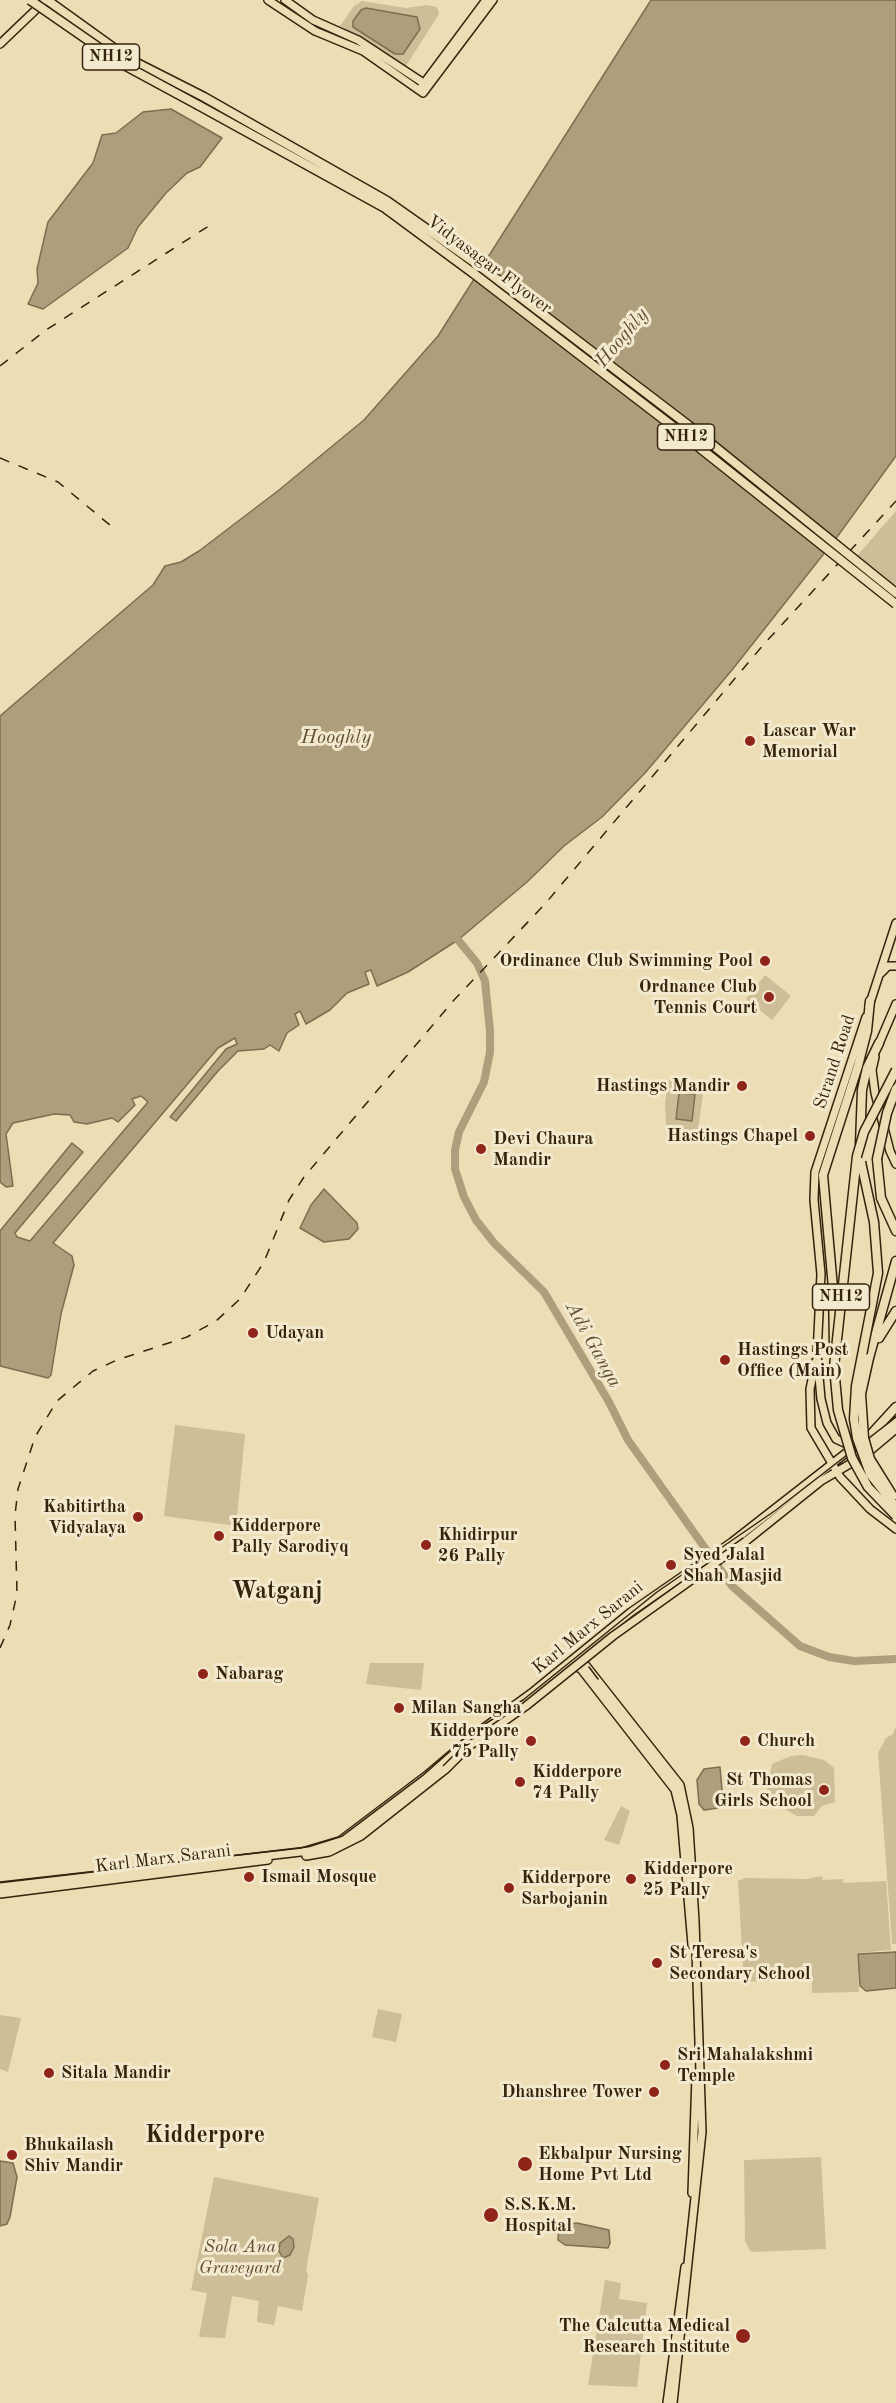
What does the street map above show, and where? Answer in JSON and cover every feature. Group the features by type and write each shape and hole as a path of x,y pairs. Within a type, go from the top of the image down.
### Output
{"highway":[{"name":"Vidyasagar Flyover","path":"30,0 124,65 385,208 671,425 896,604"},
{"name":"Vidyasagar Flyover","path":"46,0 129,59 212,101 387,201 431,229 577,339 896,592"},
{"path":"834,1350 833,1288 824,1166 846,1111 867,1031 870,1001"},
{"path":"879,1043 867,1068 859,1120 861,1162 874,1222 878,1273 856,1386 854,1419 857,1438 870,1474 896,1507"},
{"name":"NH12","path":"896,1070 864,1132 857,1156 834,1350 835,1387 845,1442 868,1487 896,1516"},
{"path":"896,1089 887,1113 877,1159 881,1198 896,1231"},
{"name":"NH12","path":"896,1261 861,1394 864,1438 874,1467 896,1499"},
{"path":"869,1358 884,1327 896,1311"},
{"path":"874,1431 896,1407"}],"main road":[{"path":"0,44 46,0"},
{"path":"268,0 315,31 363,51 421,92 486,0"},
{"path":"285,0 313,20 358,40 426,85"},
{"path":"426,85 493,0"},
{"name":"Strand Road","path":"830,1428 821,1399 817,1354 821,1274 814,1200 816,1172 896,924"},
{"path":"879,974 888,966 896,966"},
{"name":"Strand Road","path":"895,1163 874,1093 872,1070 879,1043 896,1004"},
{"path":"817,1354 810,1389 811,1428 837,1472 870,1509 896,1529"},
{"name":"Karl Marx Sarani","path":"0,1894 319,1854 342,1847 478,1732 579,1656 657,1593 732,1542 896,1413"},
{"path":"0,1887 309,1851 336,1844 359,1834 446,1769 468,1748 526,1706 613,1636 746,1541 837,1472 896,1421"},
{"path":"816,1437 830,1428 841,1444 856,1446"},
{"path":"837,1472 865,1455 893,1432"},
{"path":"732,1542 746,1541"},
{"path":"579,1656 680,1785 689,1828 695,1921 702,2132 674,2403"},
{"path":"567,1664 581,1669 675,1790 681,1815 695,1995 695,2147 684,2272 667,2403"}],"green space":[{"path":"362,1 406,8 427,5 437,7 439,14 406,66 340,26 354,6"},
{"path":"896,511 896,588 856,557"},
{"name":"Ordnance Club Tennis Court","path":"765,975 791,996 772,1020 746,999"},
{"path":"668,1080 704,1086 697,1138 667,1138 665,1105"},
{"path":"175,1425 245,1434 236,1526 164,1516"},
{"path":"370,1663 424,1663 421,1690 366,1684"},
{"path":"896,1726 896,1944 892,1944 878,1753 886,1738 893,1734"},
{"path":"803,1755 824,1760 834,1768 835,1802 822,1806 814,1816 797,1816 785,1809 767,1791 772,1764 791,1756"},
{"path":"621,1806 630,1811 619,1845 604,1840"},
{"path":"822,1876 823,1880 843,1879 843,1883 886,1881 891,1950 857,1953 859,1992 812,1993 812,1979 744,1982 738,1881 746,1878 807,1879"},
{"path":"378,2009 402,2014 396,2042 372,2037"},
{"path":"0,2015 21,2018 8,2072 0,2069"},
{"path":"821,2157 826,2249 751,2252 745,2241 744,2160"},
{"name":"Sola Ana Graveyard","path":"214,2177 319,2198 306,2270 308,2276 302,2311 278,2306 274,2325 257,2322 259,2301 232,2296 225,2338 199,2337 207,2293 191,2290"},
{"path":"605,2280 621,2283 619,2299 647,2303 637,2387 588,2385"}],"water":[{"name":"Hooghly","path":"651,0 896,0 896,456 837,537 732,670 645,773 602,817 564,846 527,882 458,940 408,972 377,986 371,970 365,972 369,984 347,993 330,1010 306,1024 300,1011 295,1014 299,1025 287,1033 279,1051 270,1045 264,1049 238,1051 176,1121 170,1117 226,1049 237,1044 235,1038 218,1048 53,1243 72,1256 74,1265 61,1314 51,1375 48,1378 0,1366 0,1231 72,1143 83,1152 15,1233 17,1237 30,1241 148,1102 141,1096 132,1099 135,1105 118,1122 112,1118 87,1124 74,1122 70,1115 54,1114 13,1123 6,1134 13,1186 6,1187 0,1182 0,716 153,585 165,566 181,562 199,551 279,490 364,420 438,336"},
{"path":"366,8 417,17 420,29 403,54 395,54 353,27 353,21 361,10"},
{"path":"171,109 222,138 200,167 187,173 166,193 138,227 128,248 43,309 28,304 38,283 37,269 48,222 93,163 102,135 116,133 143,112"},
{"path":"679,1093 695,1094 692,1121 676,1119"},
{"path":"324,1189 357,1223 358,1229 349,1239 324,1242 300,1228 311,1205"},
{"path":"720,1767 723,1801 719,1808 704,1810 699,1804 697,1780 704,1769"},
{"path":"896,1952 896,1988 866,1991 860,1986 858,1954"},
{"path":"0,2161 13,2163 17,2177 10,2217 7,2224 0,2226"},
{"path":"577,2223 609,2230 608,2248 565,2245 558,2240 559,2224"},
{"path":"289,2236 293,2239 294,2247 290,2255 283,2258 279,2251 280,2243"}],"waterway":[{"name":"Adi Ganga","path":"458,940 477,963 485,981 490,1031 490,1052 484,1082 459,1132 455,1150 455,1169 464,1197 476,1220 494,1243 544,1292 609,1402 628,1440 732,1586 800,1646 829,1657 854,1661 896,1659"}],"tram line":[{"path":"0,1882 301,1848 338,1837 424,1772 469,1734 523,1700 657,1592 776,1510 896,1417"},
{"path":"589,1667 598,1679"}],"railway":[{"path":"0,366 46,330 215,222"},
{"path":"0,458 58,482 111,526"},
{"path":"0,1648 10,1625 17,1594 15,1515 18,1489 35,1437 57,1401 93,1371 117,1360 187,1337 216,1321 240,1299 264,1262 289,1200 304,1177 454,1000 545,904 764,644 896,501"}],"place":[{"name":"Lascar War Memorial","path":"750,741"},
{"name":"Ordinance Club Swimming Pool","path":"765,961"},
{"name":"Ordnance Club Tennis Court","path":"769,997"},
{"name":"Hastings Mandir","path":"742,1086"},
{"name":"Hastings Chapel","path":"810,1136"},
{"name":"Devi Chaura Mandir","path":"481,1149"},
{"name":"Udayan","path":"253,1333"},
{"name":"Hastings Post Office (Main)","path":"725,1360"},
{"name":"Kabitirtha Vidyalaya","path":"138,1517"},
{"name":"Kidderpore Pally Sarodiyq","path":"219,1536"},
{"name":"Khidirpur 26 Pally","path":"426,1545"},
{"name":"Syed Jalal Shah Masjid","path":"671,1565"},
{"name":"Nabarag","path":"203,1674"},
{"name":"Milan Sangha","path":"399,1708"},
{"name":"Kidderpore 75 Pally","path":"531,1741"},
{"name":"Church","path":"745,1741"},
{"name":"Kidderpore 74 Pally","path":"520,1782"},
{"name":"St Thomas Girls School","path":"824,1790"},
{"name":"Ismail Mosque","path":"249,1877"},
{"name":"Kidderpore 25 Pally","path":"631,1879"},
{"name":"Kidderpore Sarbojanin","path":"509,1888"},
{"name":"St Teresa's Secondary School","path":"657,1963"},
{"name":"Sri Mahalakshmi Temple","path":"665,2065"},
{"name":"Sitala Mandir","path":"49,2073"},
{"name":"Dhanshree Tower","path":"654,2092"},
{"name":"Bhukailash Shiv Mandir","path":"12,2155"},
{"name":"Ekbalpur Nursing Home Pvt Ltd","path":"525,2164"},
{"name":"S.S.K.M. Hospital","path":"491,2215"},
{"name":"The Calcutta Medical Research Institute","path":"743,2336"}],"district":[{"name":"Watganj","path":"277,1592"},
{"name":"Kidderpore","path":"205,2136"}]}
